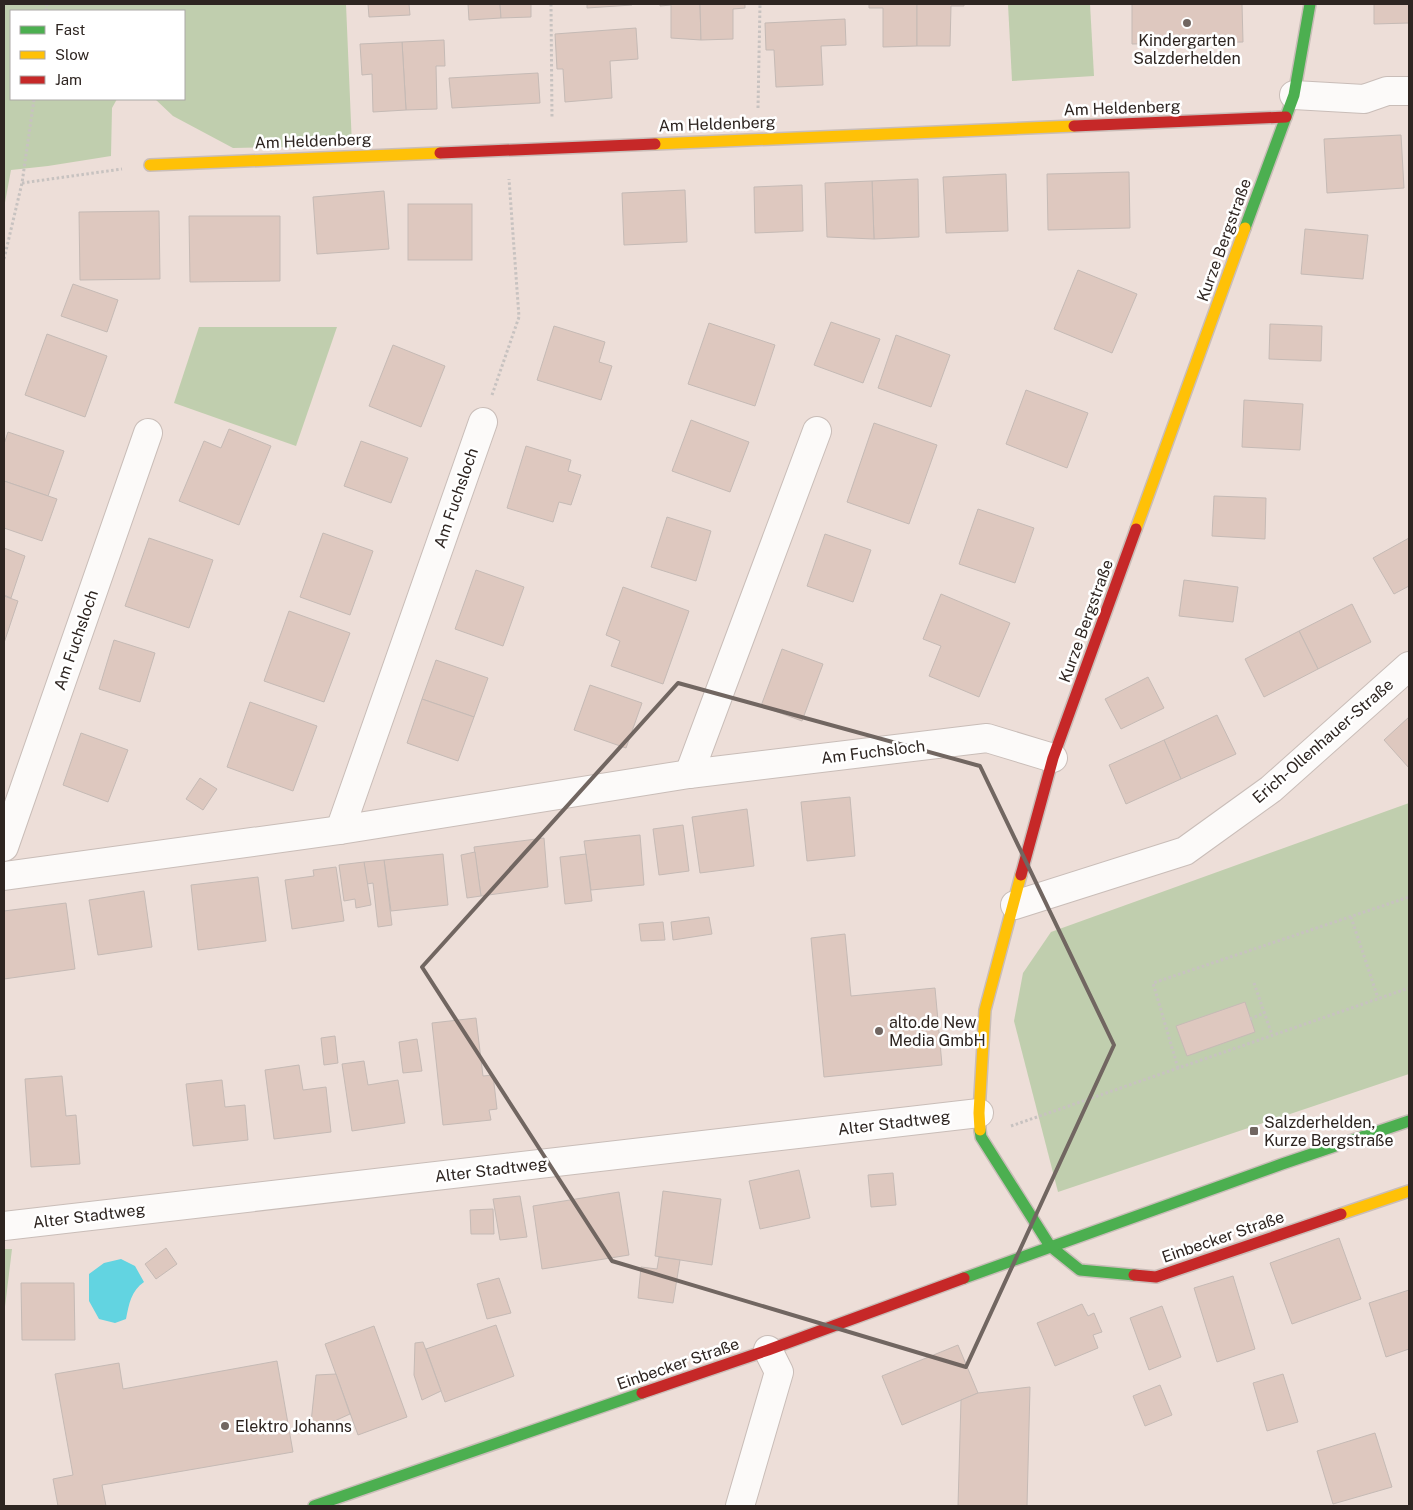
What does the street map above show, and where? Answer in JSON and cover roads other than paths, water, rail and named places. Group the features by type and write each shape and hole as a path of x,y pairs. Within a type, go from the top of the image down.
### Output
{"street":[{"name":"Kurze Bergstraße","path":"980,1125 985,1010 1053,758 1290,106 1310,4"},
{"path":"1290,106 1364,99 1387,91 1409,91"},
{"name":"Am Heldenberg","path":"150,165 758,139 1290,106"},
{"name":"Am Fuchsloch","path":"340,830 483,422"},
{"path":"689,774 817,431"},
{"name":"Am Fuchsloch","path":"4,847 148,433"},
{"name":"Erich-Ollenhauer-Straße","path":"1014,905 1185,851 1271,789 1409,666"},
{"name":"Am Fuchsloch","path":"4,876 340,830 689,774 987,738 1053,758"},
{"name":"Einbecker Straße","path":"314,1506 768,1350 1050,1246 1409,1121"},
{"path":"980,1125 1050,1246"},
{"name":"Alter Stadtweg","path":"4,1226 980,1125"},
{"name":"Einbecker Straße","path":"1050,1246 1080,1270 1156,1277 1409,1191"},
{"path":"740,1506 779,1372 768,1350"}],"water":[{"path":"121,1259 135,1266 144,1282 133,1294 126,1319 115,1323 99,1319 89,1301 89,1274 104,1263"}],"place":[{"name":"Kindergarten Salzderhelden","path":"1187,23"},
{"name":"alto.de New Media GmbH","path":"879,1031"},
{"name":"Salzderhelden, Kurze Bergstraße","path":"1254,1131"},
{"name":"Elektro Johanns","path":"225,1426"}]}
